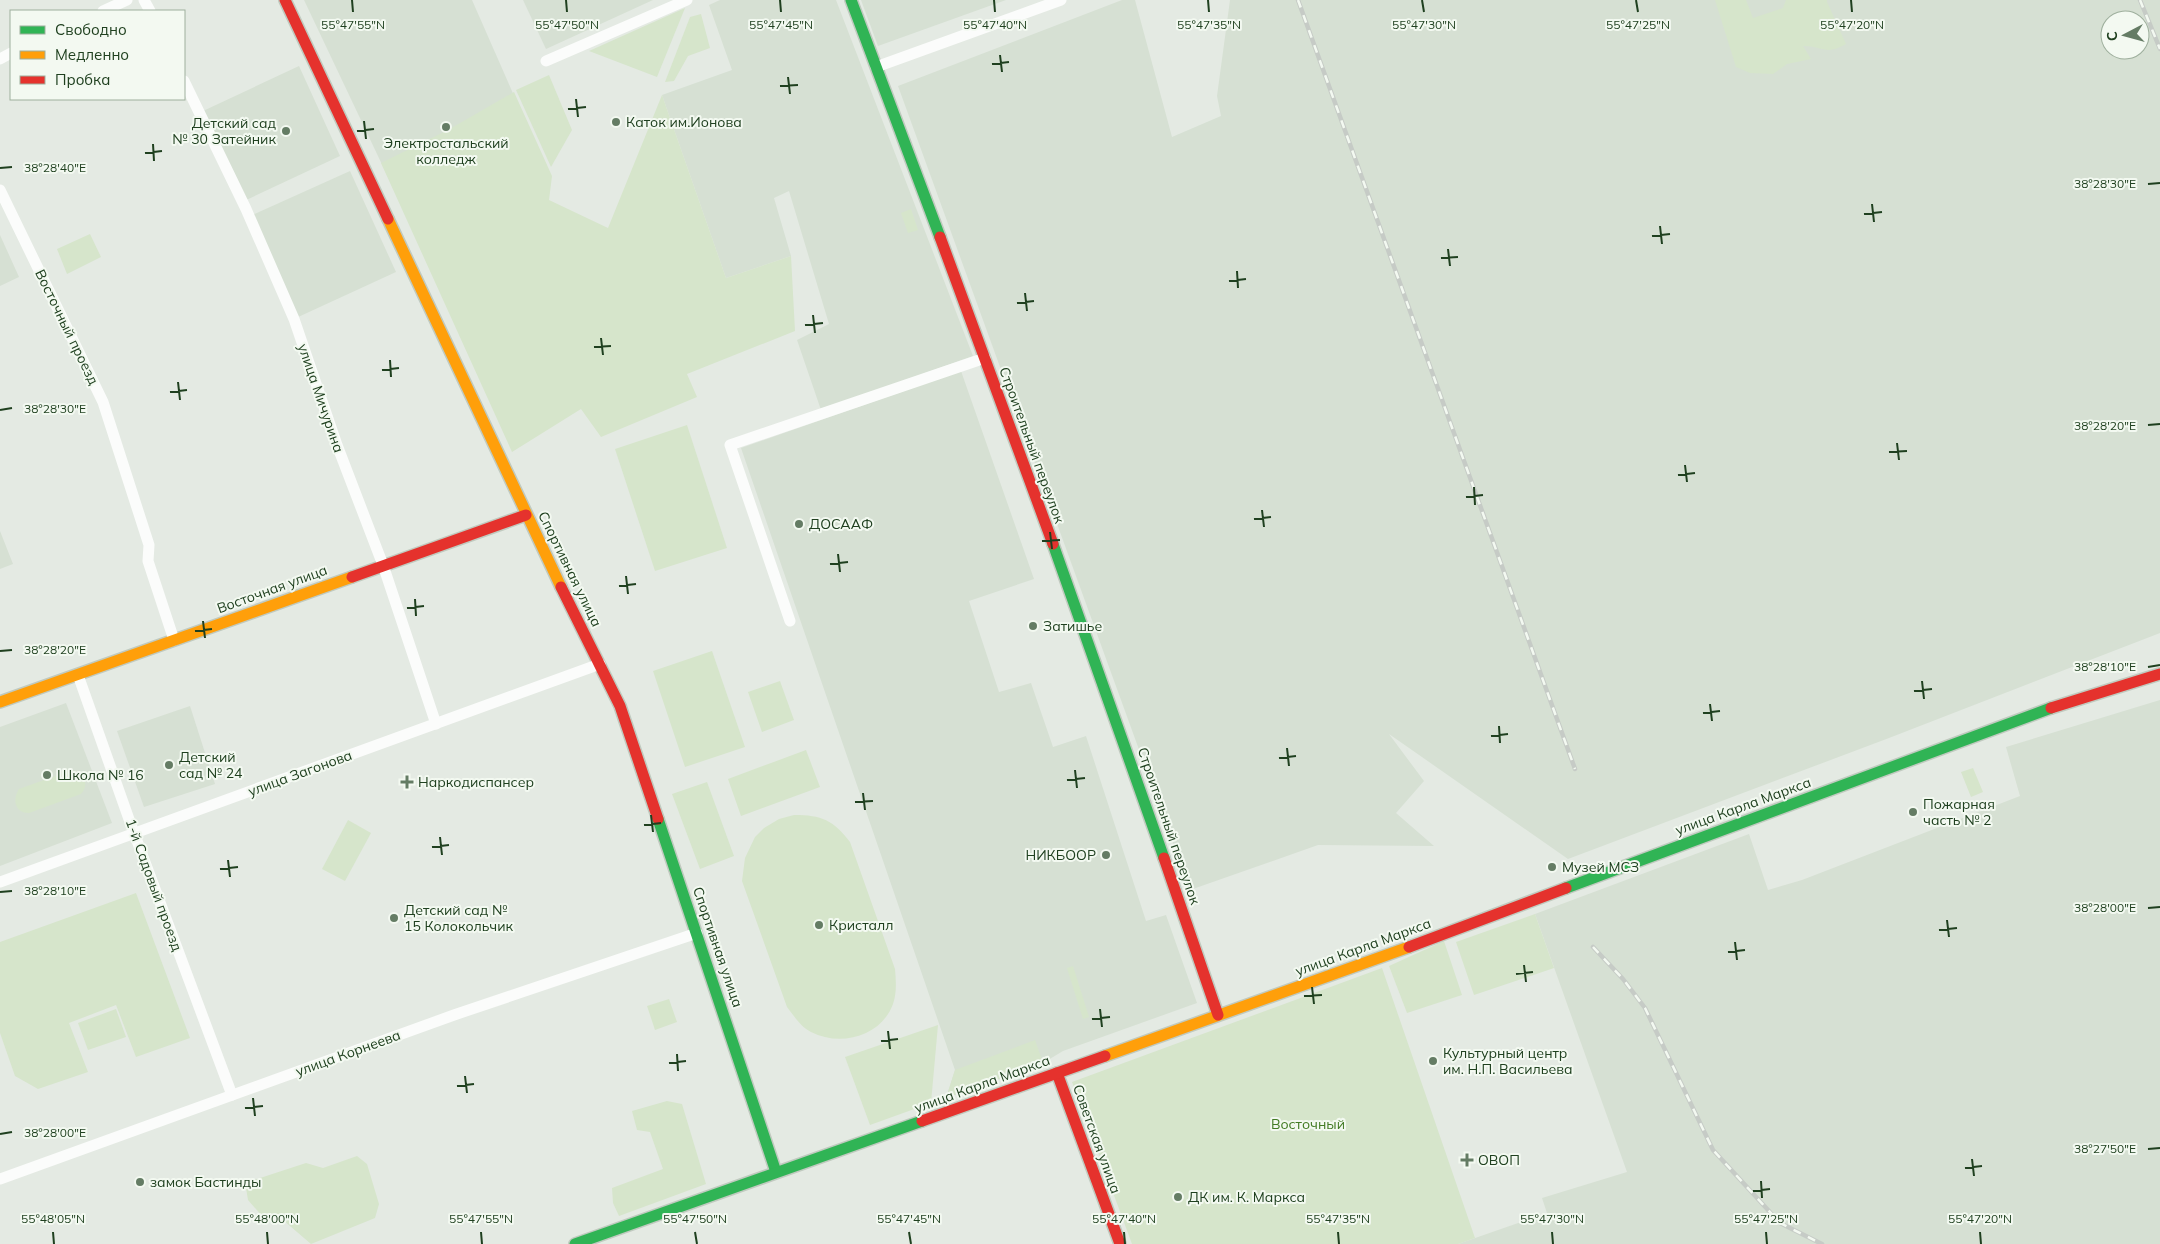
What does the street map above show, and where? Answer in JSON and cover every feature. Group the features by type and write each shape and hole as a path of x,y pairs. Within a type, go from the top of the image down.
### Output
{"street":[{"path":"105,10 128,0"},
{"name":"Спортивная улица","path":"285,0 526,515 620,706 776,1172"},
{"path":"546,61 687,0"},
{"name":"Строительный переулок","path":"851,0 985,358 1123,739 1218,1015"},
{"path":"876,67 1061,0"},
{"name":"улица Мичурина","path":"185,83 246,209 294,319 337,445 383,565 436,724"},
{"name":"Восточный проезд","path":"0,190 103,402 150,545 148,561 174,640"},
{"path":"790,621 730,444 985,358"},
{"name":"Восточная улица","path":"0,702 526,515"},
{"name":"улица Загонова","path":"0,882 600,664"},
{"name":"улица Карла Маркса","path":"575,1244 1379,959 2075,699 2160,674"},
{"name":"1-й Садовый проезд","path":"78,675 232,1095"},
{"name":"улица Корнеева","path":"0,1179 454,1015 697,933"},
{"name":"Советская улица","path":"1057,1073 1120,1244"}],"shaded area":[{"name":"Электростальский колледж","path":"304,0 472,0 548,173 414,232"},
{"path":"523,0 653,0 546,49"},
{"path":"720,0 836,0 973,356 821,410 797,340 829,324 789,191 774,198 791,256 726,278 662,95 732,70 709,5"},
{"path":"861,0 1006,0 878,46"},
{"path":"1122,0 1135,0 1172,137 1221,116 1217,96 1230,0 2160,0 2160,633 1568,859 1389,734 1424,781 1396,813 1434,846 1318,845 1190,890 898,86"},
{"path":"299,66 340,156 244,201 203,111"},
{"path":"350,171 396,272 296,318 250,216"},
{"path":"0,235 19,277 0,286"},
{"path":"961,371 1034,579 969,601 999,692 1031,683 1053,747 1086,736 1146,921 1166,915 1197,1003 1063,1051 1043,1063 946,1098 955,1070 741,448"},
{"path":"0,531 13,564 0,569"},
{"path":"2160,700 2160,1244 1458,1244 1547,1213 1542,1198 1627,1172 1535,914 1749,834 1768,890 1802,880 2020,796 2006,747"},
{"name":"Школа № 16","path":"66,703 112,823 0,866 0,727"},
{"path":"190,706 215,784 144,807 117,731"}],"green space":[{"path":"1715,0 1746,0 1753,18 1783,8 1786,0 1827,0 1846,44 1829,50 1803,46 1811,59 1787,64 1773,74 1750,73 1736,67"},
{"path":"685,8 657,77 589,51"},
{"path":"701,14 710,48 688,56 674,81 665,82 690,17"},
{"path":"549,75 572,130 551,167 516,90"},
{"path":"514,92 552,176 549,200 608,228 662,95 726,278 791,256 795,331 687,374 697,397 601,437 581,409 512,452 381,163 448,130"},
{"path":"911,209 918,230 908,233 901,213"},
{"path":"90,234 101,257 67,274 57,249"},
{"path":"687,425 727,548 655,571 615,449"},
{"path":"712,651 745,747 685,767 653,671"},
{"path":"780,681 794,720 762,732 748,692"},
{"path":"806,750 820,787 741,816 728,779"},
{"path":"1973,768 1983,792 1971,797 1961,772"},
{"path":"72,770 82,773 85,781 81,794 29,813 21,811 16,805 15,801 19,789"},
{"path":"707,782 734,856 700,869 672,794"},
{"name":"Кристалл","path":"794,815 812,816 826,820 838,828 850,842 895,969 895,995 887,1015 879,1024 858,1036 834,1039 811,1032 801,1024 787,1007 742,881 745,858 755,837 764,828 779,819"},
{"path":"348,820 371,833 345,881 322,869"},
{"path":"136,893 190,1038 136,1057 116,1005 69,1023 88,1072 38,1089 15,1076 0,1033 0,942"},
{"path":"1535,914 1554,968 1474,995 1456,942"},
{"path":"1444,941 1462,995 1407,1013 1389,966"},
{"path":"1073,966 1089,1017 1083,1019 1067,968"},
{"name":"Восточный","path":"1382,968 1475,1238 1458,1244 1132,1244 1072,1082"},
{"path":"669,999 677,1022 655,1030 647,1006"},
{"path":"116,1009 126,1037 88,1050 78,1023"},
{"path":"938,1025 931,1103 870,1125 845,1057"},
{"path":"1035,1040 1043,1063 946,1098 955,1070"},
{"path":"667,1101 682,1104 706,1184 619,1216 613,1203 612,1188 663,1169 650,1132 637,1130 632,1111"},
{"path":"357,1156 367,1164 379,1204 375,1218 311,1244 283,1220 262,1216 248,1200 246,1188 251,1181 306,1163 323,1168"}],"railway":[{"path":"1298,0 1575,769"},
{"path":"2140,0 2160,49"},
{"path":"1593,947 1623,979 1645,1008 1713,1150 1780,1223 1822,1244"}],"traffic: fast":[{"path":"851,0 940,237"},
{"path":"1053,544 1164,858"},
{"path":"1566,888 2051,708"},
{"path":"658,819 776,1172"},
{"path":"575,1244 922,1121"}],"traffic: slow":[{"path":"388,219 561,587"},
{"path":"0,702 352,577"},
{"path":"1105,1056 1409,947"}],"traffic: jam":[{"path":"285,0 388,219"},
{"path":"940,237 1053,544"},
{"path":"352,577 526,515"},
{"path":"561,587 620,706 658,819"},
{"path":"2051,708 2160,674"},
{"path":"1164,858 1218,1015"},
{"path":"1409,947 1566,888"},
{"path":"922,1121 1105,1056"},
{"path":"1057,1073 1120,1244"}],"place":[{"name":"Каток им.Ионова","path":"616,122"},
{"name":"Электростальский колледж","path":"446,127"},
{"name":"Детский сад № 30 Затейник","path":"286,131"},
{"name":"ДОСААФ","path":"799,524"},
{"name":"Затишье","path":"1033,626"},
{"name":"Детский сад № 24","path":"169,765"},
{"name":"Школа № 16","path":"47,775"},
{"name":"Наркодиспансер","path":"407,782"},
{"name":"Пожарная часть № 2","path":"1913,812"},
{"name":"НИКБООР","path":"1106,855"},
{"name":"Музей МСЗ","path":"1552,867"},
{"name":"Детский сад № 15 Колокольчик","path":"394,918"},
{"name":"Кристалл","path":"819,925"},
{"name":"Культурный центр им. Н.П. Васильева","path":"1433,1061"},
{"name":"ОВОП","path":"1467,1160"},
{"name":"замок Бастинды","path":"140,1182"},
{"name":"ДК им. К. Маркса","path":"1178,1197"}]}
